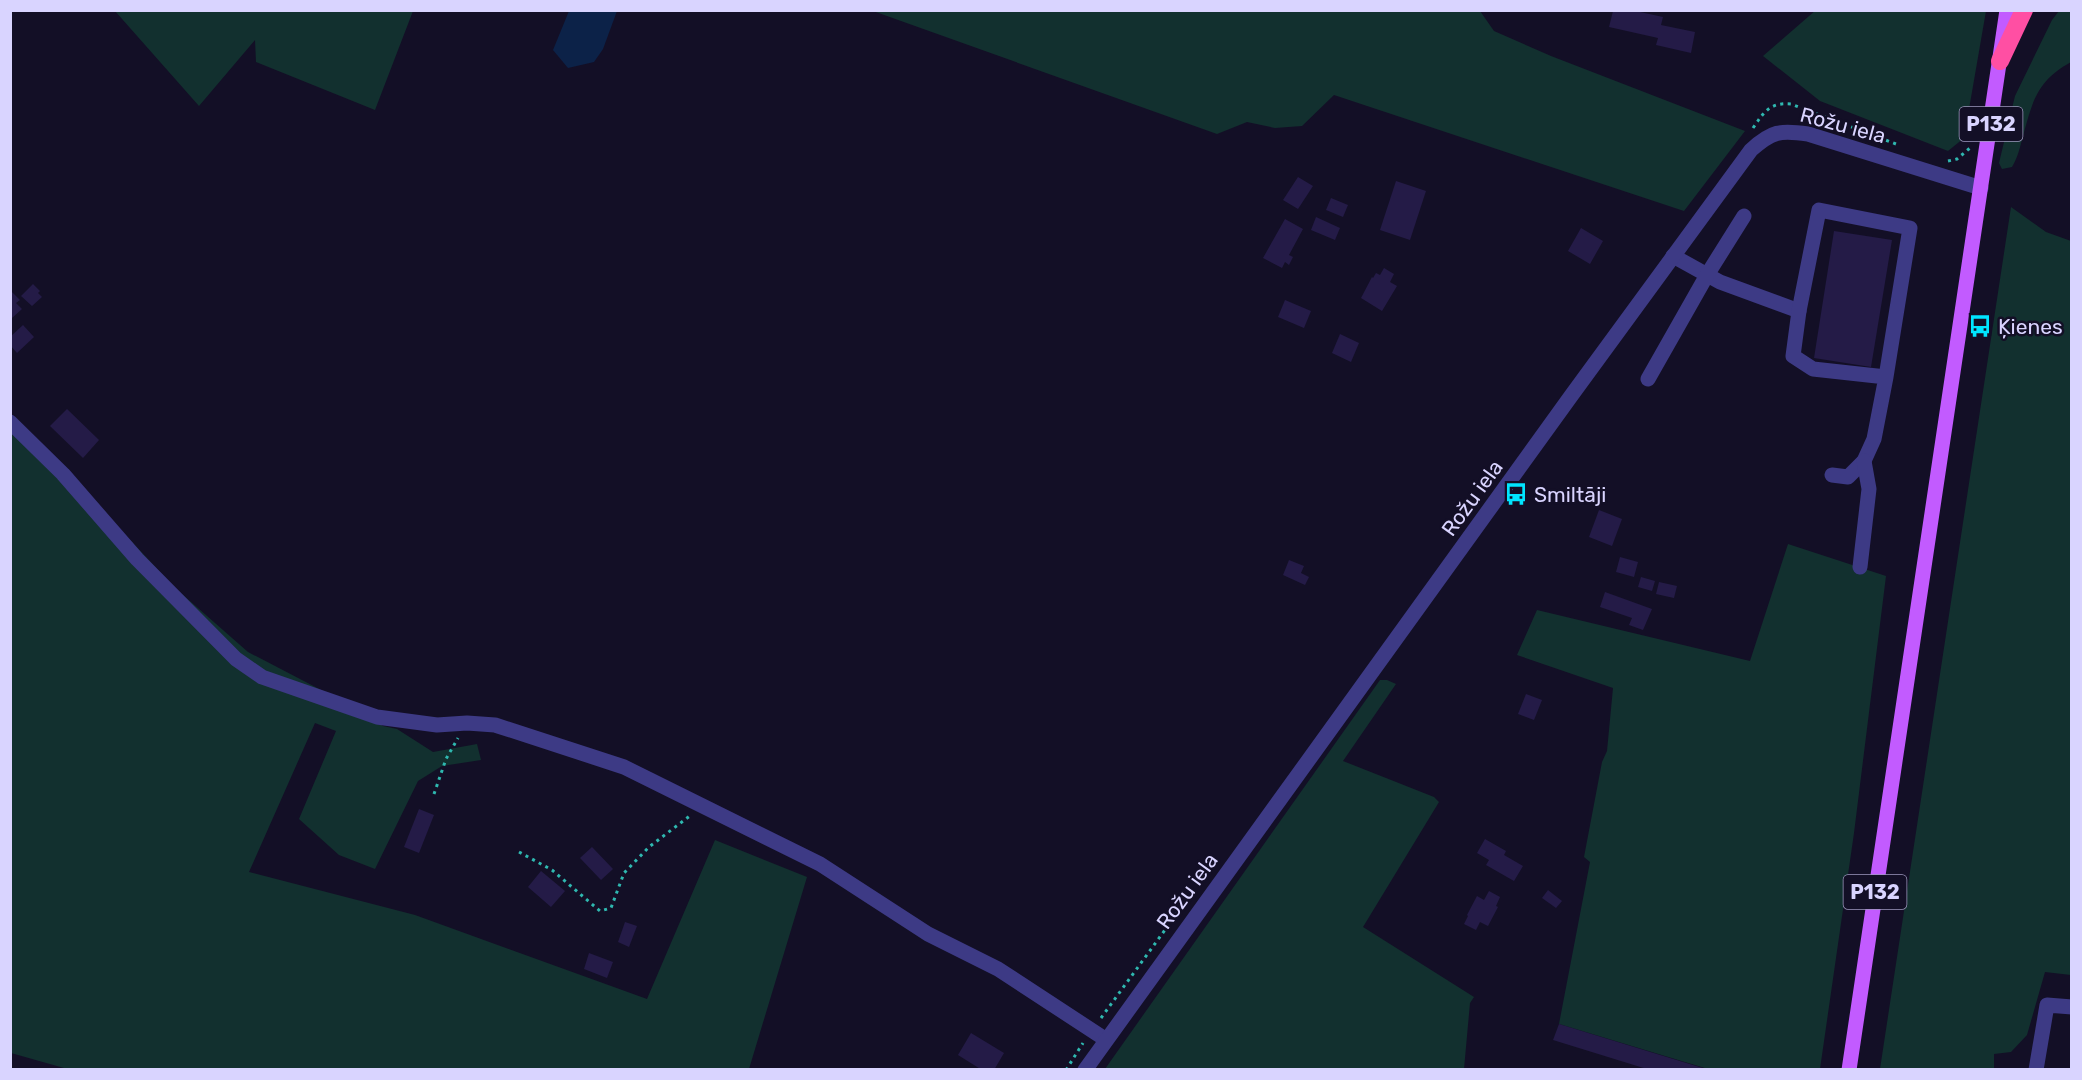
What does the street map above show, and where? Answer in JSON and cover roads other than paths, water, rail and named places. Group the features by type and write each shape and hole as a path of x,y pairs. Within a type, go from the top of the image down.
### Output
{"highway":[{"path":"2000,61 2024,10"}],"main road":[{"name":"P132","path":"1849,1070 2007,10"}],"street":[{"name":"Rožu iela","path":"1085,1070 1751,150 1767,136 1785,131 1808,134 1981,188"},
{"path":"1832,475 1848,477 1864,461 1874,438 1886,377 1910,228 1819,210 1799,312 1793,356 1813,369 1886,377"},
{"path":"1648,380 1707,275 1744,216"},
{"path":"1673,256 1720,282 1799,312"},
{"path":"10,422 63,474 137,559 211,634 236,659 262,677 377,717 437,725 467,723 495,725 624,767 820,864 928,934 998,969 1105,1040"},
{"path":"1860,567 1869,489 1864,461"},
{"path":"2036,1070 2047,1005 2072,1008"}],"water":[{"path":"569,11 617,11 603,49 594,62 568,68 553,50"}],"place":[{"name":"Ķienes","path":"1980,326"},
{"name":"Smiltāji","path":"1516,494"}]}
